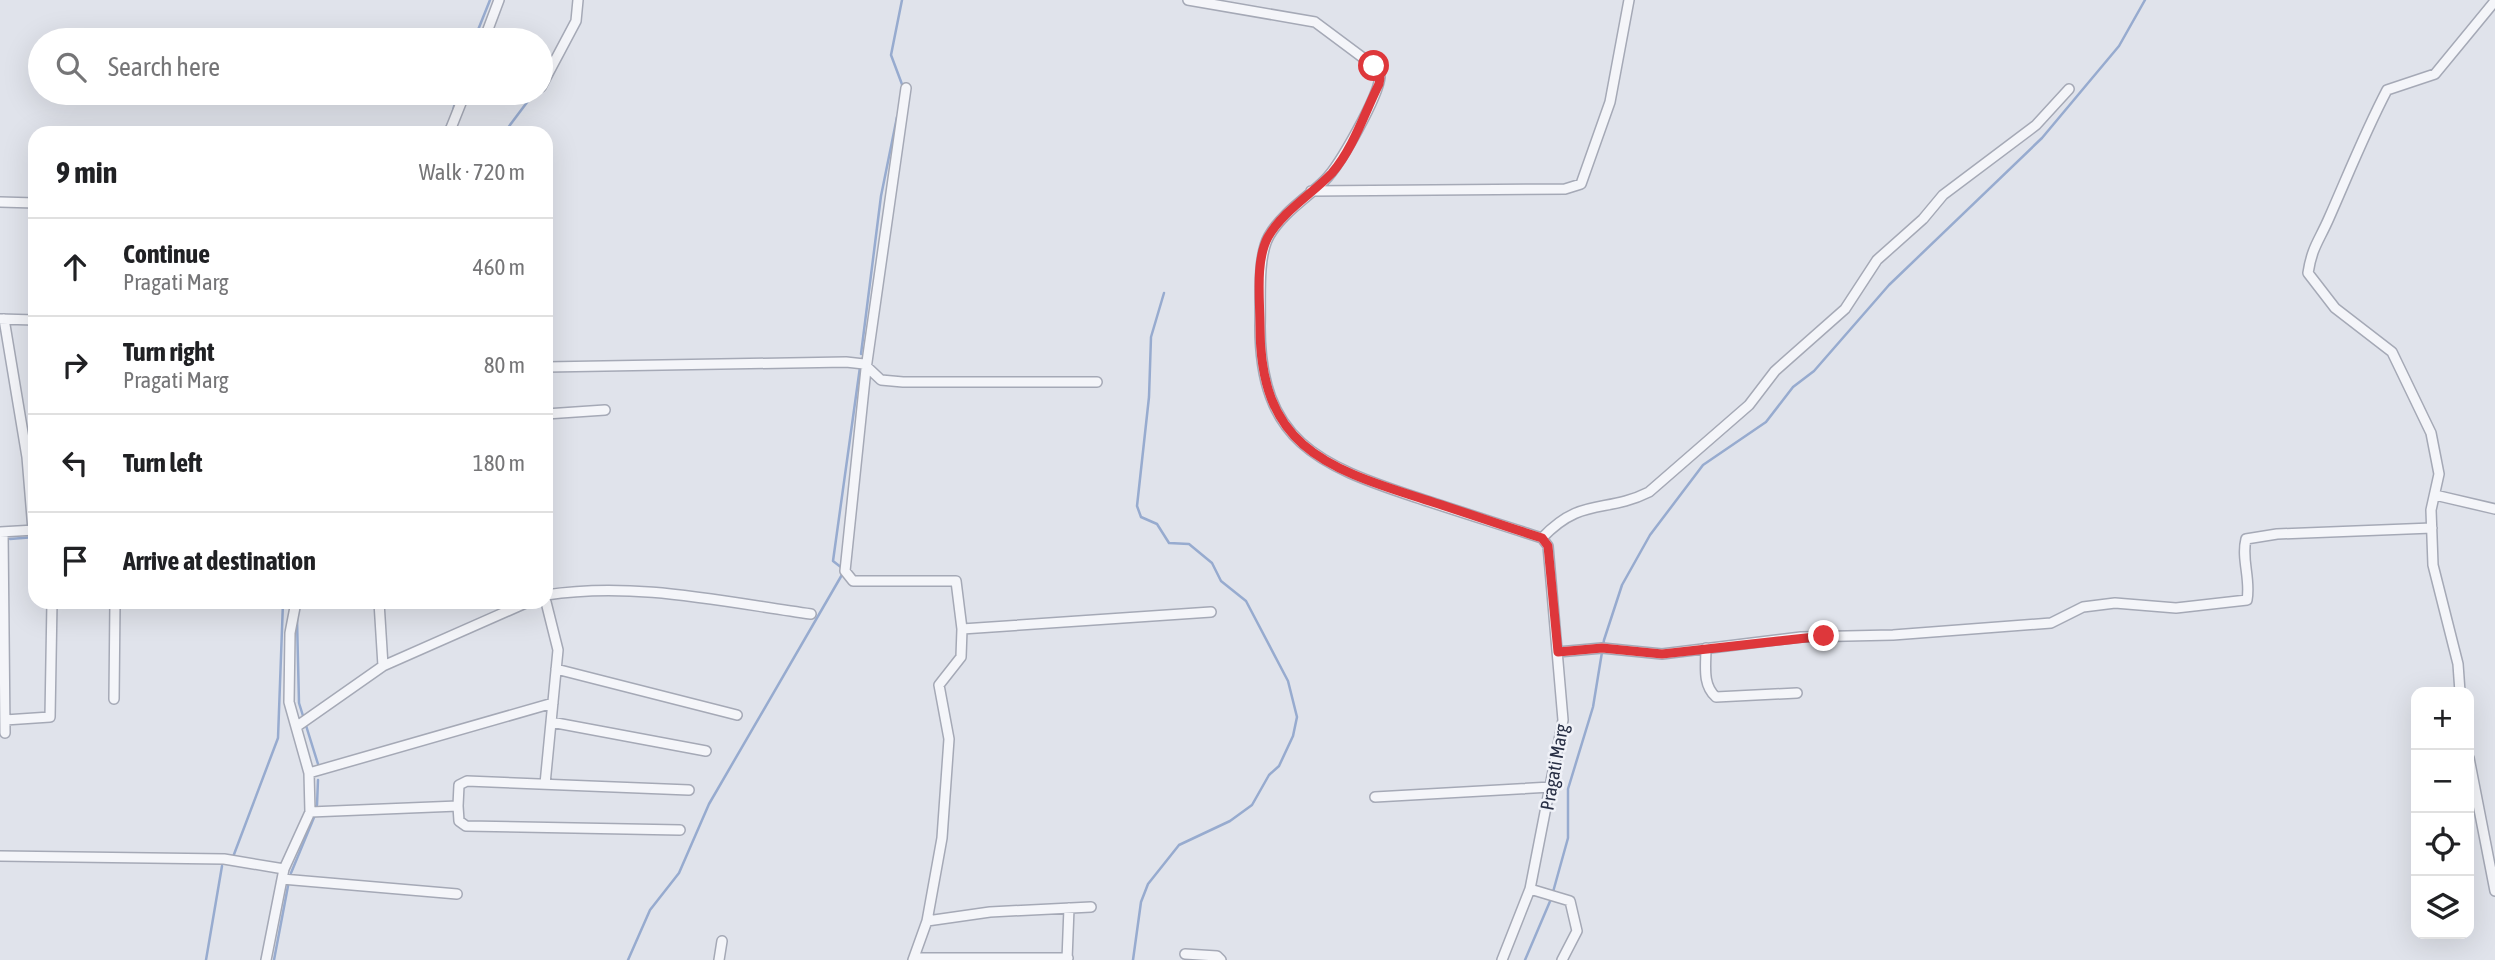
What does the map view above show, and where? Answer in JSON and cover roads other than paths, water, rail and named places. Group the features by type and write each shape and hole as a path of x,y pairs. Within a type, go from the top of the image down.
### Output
{"street":[{"path":"489,28 499,0"},
{"path":"553,64 576,21 578,0"},
{"path":"1188,0 1315,22 1378,72 1379,84 1338,165 1269,235 1265,245 1260,345 1266,379 1283,422 1301,445 1321,460 1363,480 1542,538 1570,513 1598,505 1632,501 1649,492 1749,405 1775,371 1845,309 1877,260 1923,219 1943,195 2036,125 2070,89"},
{"path":"1311,191 1565,189 1581,184 1610,102 1629,0"},
{"path":"2460,687 2458,664 2433,565 2432,528 2439,474 2431,432 2411,386 2392,352 2335,308 2308,273 2312,248 2328,220 2356,149 2387,90 2435,74 2495,1"},
{"path":"905,88 866,369 845,571 853,581 956,581 962,629 961,657 939,685 949,739 942,838 927,921 913,959 1068,959 1069,908"},
{"path":"452,126 460,105"},
{"path":"0,202 28,203"},
{"path":"28,320 2,319 28,467"},
{"path":"553,367 846,362 864,364 866,369 881,380 903,382 1097,382"},
{"path":"553,414 605,410"},
{"path":"2435,495 2495,509"},
{"path":"1558,652 1602,648 1662,654 1801,637 1893,635 2052,623 2083,607 2115,603 2176,608 2247,600 2250,584 2245,539 2277,534 2432,528"},
{"path":"5,733 2,532 28,530"},
{"name":"Pragati Marg","path":"1502,960 1530,889 1563,720 1548,546 1542,538"},
{"path":"553,594 577,590 650,592 811,614"},
{"path":"5,720 50,717 52,609"},
{"path":"114,699 115,609"},
{"path":"266,960 283,874 310,812 309,773 289,702 290,633 295,609"},
{"path":"379,609 383,666"},
{"path":"296,727 383,666 512,609"},
{"path":"545,784 558,650 548,609"},
{"path":"962,629 1211,612"},
{"path":"1706,648 1706,681 1709,691 1716,698 1797,693"},
{"path":"556,669 737,715"},
{"path":"309,773 553,703"},
{"path":"551,722 706,751"},
{"path":"680,830 466,826 459,821 459,785 462,782 689,790"},
{"path":"2474,784 2495,891"},
{"path":"1375,797 1551,787"},
{"path":"310,812 458,806"},
{"path":"0,856 224,859 283,874 457,894"},
{"path":"1530,889 1570,901 1577,931 1562,960"},
{"path":"927,921 990,912 1091,907"},
{"path":"719,960 722,941"},
{"path":"1185,954 1217,956 1221,960"}],"waterway":[{"path":"479,28 490,0"},
{"path":"902,0 891,55 903,87"},
{"path":"1553,892 1568,838 1568,789 1593,707 1604,640 1622,585 1650,535 1703,465 1766,422 1793,387 1814,371 1889,285 2042,138 2119,46 2145,0"},
{"path":"453,111 454,105"},
{"path":"509,126 525,105"},
{"path":"861,354 881,196 897,117"},
{"path":"447,126 450,120"},
{"path":"1133,960 1141,902 1148,884 1179,845 1230,821 1252,805 1269,775 1279,766 1293,736 1297,717 1288,681 1246,601 1221,581 1212,563 1189,544 1169,543 1157,524 1141,517 1137,506 1149,397 1151,337 1164,293"},
{"path":"842,568 833,561 860,367"},
{"path":"10,539 28,538"},
{"path":"628,960 650,910 679,873 709,804 843,573"},
{"path":"233,857 278,738 283,609"},
{"path":"297,619 299,703 318,764"},
{"path":"317,805 318,780"},
{"path":"291,873 315,815"},
{"path":"206,960 222,866"},
{"path":"274,960 288,886"},
{"path":"1525,960 1551,899"}]}
